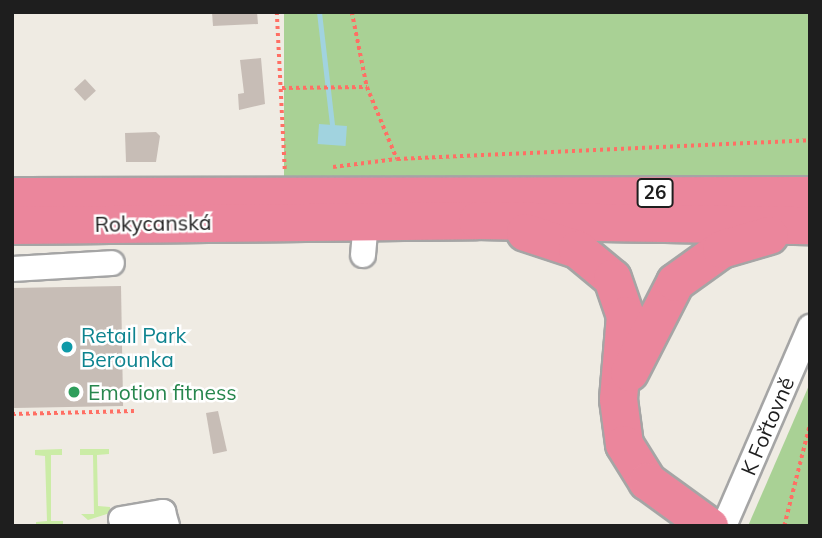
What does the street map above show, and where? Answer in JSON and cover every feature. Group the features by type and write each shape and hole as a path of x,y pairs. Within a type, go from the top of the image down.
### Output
{"highway":[{"name":"26","path":"296,186 810,195"},
{"name":"26","path":"296,186 365,238 477,220 799,227"},
{"name":"Rokycanská","path":"12,196 296,186"},
{"name":"Rokycanská","path":"12,225 296,186"},
{"path":"477,220 577,249 612,278 625,315 620,424 634,466 663,494 709,526"},
{"path":"620,424 625,381 675,282 694,265 721,249 799,227"}],"street":[{"path":"12,269 112,263"},
{"name":"K Fořtovně","path":"724,526 810,327"},
{"path":"121,519 163,512 167,526"}],"path":[{"path":"277,12 282,88 296,186 397,159 810,139"},
{"path":"352,12 367,87 397,159"},
{"path":"282,88 367,87"},
{"path":"12,414 134,411"},
{"path":"784,526 797,463 810,423"}],"green space":[{"path":"284,12 810,12 810,178 284,178"},
{"path":"810,383 810,526 748,526 761,496"},
{"path":"62,449 62,455 51,455 51,521 63,521 63,526 36,526 36,522 47,521 45,456 35,455 35,450"},
{"path":"80,449 109,449 109,454 97,455 98,506 110,507 110,513 88,520 81,514 94,514 93,455 80,455"}],"water":[{"path":"319,124 347,126 346,146 318,144"}],"building":[{"path":"212,12 257,12 258,24 213,26"},
{"path":"261,58 265,104 239,110 238,94 244,93 240,60"},
{"path":"85,79 96,91 85,101 74,89"},
{"path":"156,132 160,136 156,162 126,162 125,133"},
{"name":"Retail Park Berounka","path":"121,286 123,406 14,408 12,288"},
{"path":"218,411 227,451 213,454 206,413"}],"waterway":[{"path":"319,12 332,125"}],"place":[{"name":"Retail Park Berounka","path":"67,347"},
{"name":"Emotion fitness","path":"74,392"}]}
